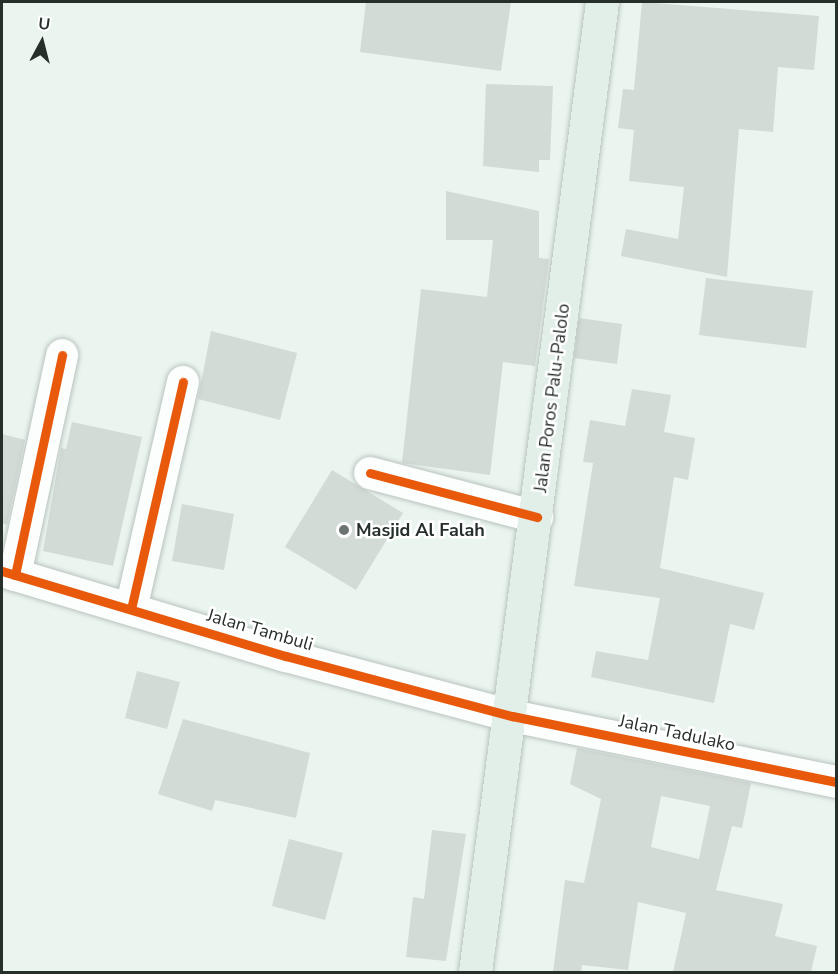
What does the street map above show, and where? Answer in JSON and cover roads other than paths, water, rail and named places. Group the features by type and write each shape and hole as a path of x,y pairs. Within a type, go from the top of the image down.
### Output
{"main road":[{"name":"Jalan Poros Palu-Palolo","path":"475,972 512,716 602,2"}],"street":[{"path":"8,573 62,355"},
{"path":"131,609 183,382"},
{"path":"370,473 537,517"},
{"name":"Jalan Tambuli","path":"8,573 285,656 512,716"},
{"name":"Jalan Tadulako","path":"512,716 837,782"}],"place":[{"name":"Masjid Al Falah","path":"344,530"}]}
